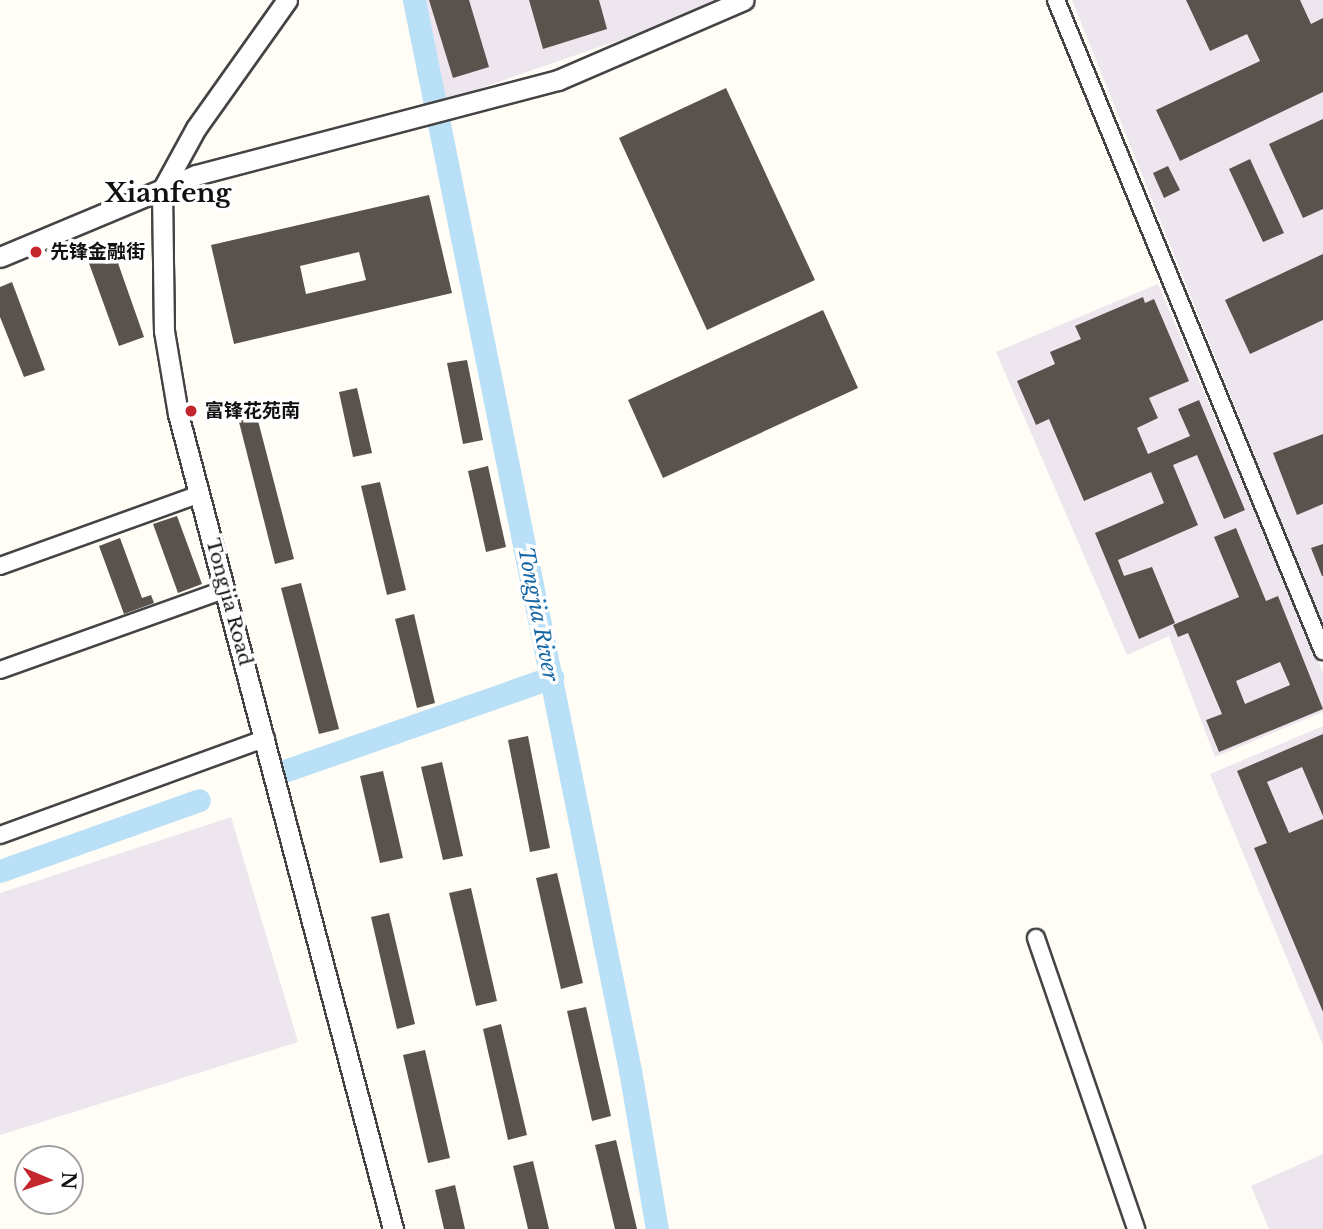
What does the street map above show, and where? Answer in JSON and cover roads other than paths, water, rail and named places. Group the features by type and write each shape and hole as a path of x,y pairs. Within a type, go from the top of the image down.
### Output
{"street":[{"name":"Tongjia Road","path":"287,0 196,128 162,190 164,331 178,414 266,738 393,1229"},
{"path":"0,257 162,190 253,158 558,80 744,0"},
{"path":"1056,0 1323,651"},
{"path":"0,566 200,494"},
{"path":"0,670 226,589"},
{"path":"0,835 266,738"},
{"path":"1036,938 1136,1229"}],"waterway":[{"name":"Tongjia River","path":"414,0 630,1070 657,1229"},
{"path":"287,770 552,677"},
{"path":"0,871 199,800"}],"place":[{"name":"先锋金融街","path":"36,252"},
{"name":"富锋花苑南","path":"191,411"}],"district":[{"name":"Xianfeng","path":"168,194"}]}
